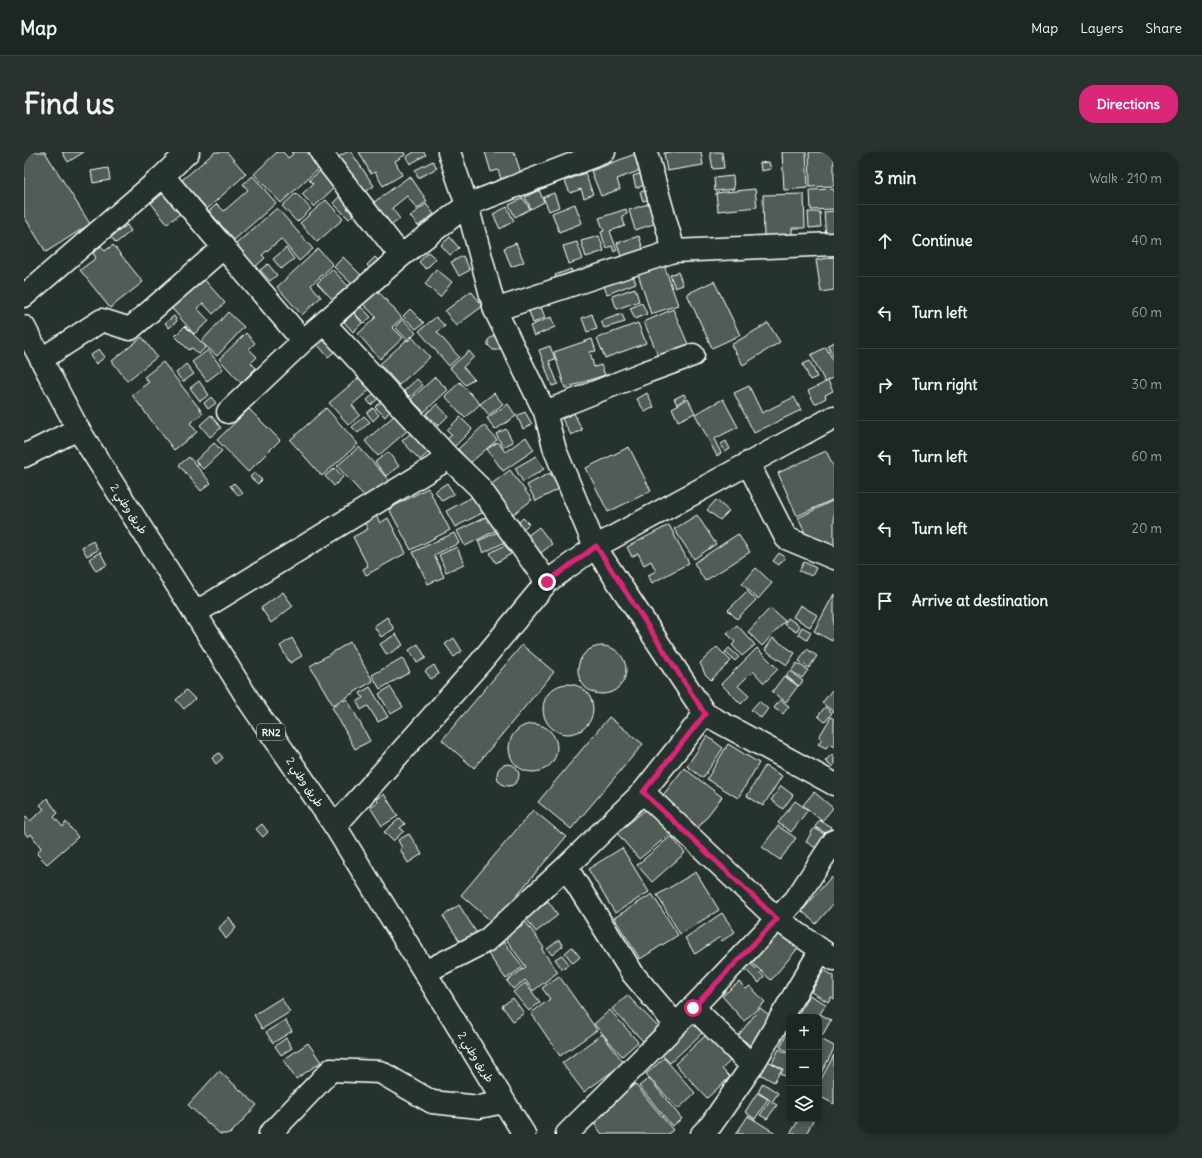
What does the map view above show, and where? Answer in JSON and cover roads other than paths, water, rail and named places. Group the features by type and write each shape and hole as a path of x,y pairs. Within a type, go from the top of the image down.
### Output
{"main road":[{"path":"24,296 163,176 188,152"},
{"path":"321,152 401,256"},
{"path":"449,152 467,205 495,310 545,412 555,450 596,546 705,714 834,784"},
{"path":"646,152 674,251"},
{"path":"228,412 303,341 401,256 467,205 597,153"},
{"path":"163,176 303,341"},
{"path":"495,310 674,251 834,244"},
{"path":"42,359 102,320 130,329 224,247"},
{"path":"324,323 487,497 547,582"},
{"name":"طريق وطني 2","path":"24,327 78,429 252,704 335,826 524,1134"},
{"path":"545,412 646,372 694,355"},
{"path":"335,826 480,663 547,582 596,546 834,417"},
{"path":"24,456 78,429"},
{"path":"195,613 449,458"},
{"path":"748,463 786,538 833,557"},
{"path":"424,972 486,941 566,867 643,792 705,714"},
{"path":"643,792 777,919 828,955 711,1125 702,1134"},
{"path":"567,1134 693,1008 796,899 834,841"},
{"path":"566,867 633,974 676,1025"},
{"path":"693,1008 752,1066"},
{"path":"270,1134 331,1070 380,1072 432,1102 479,1107 504,1102"}]}
